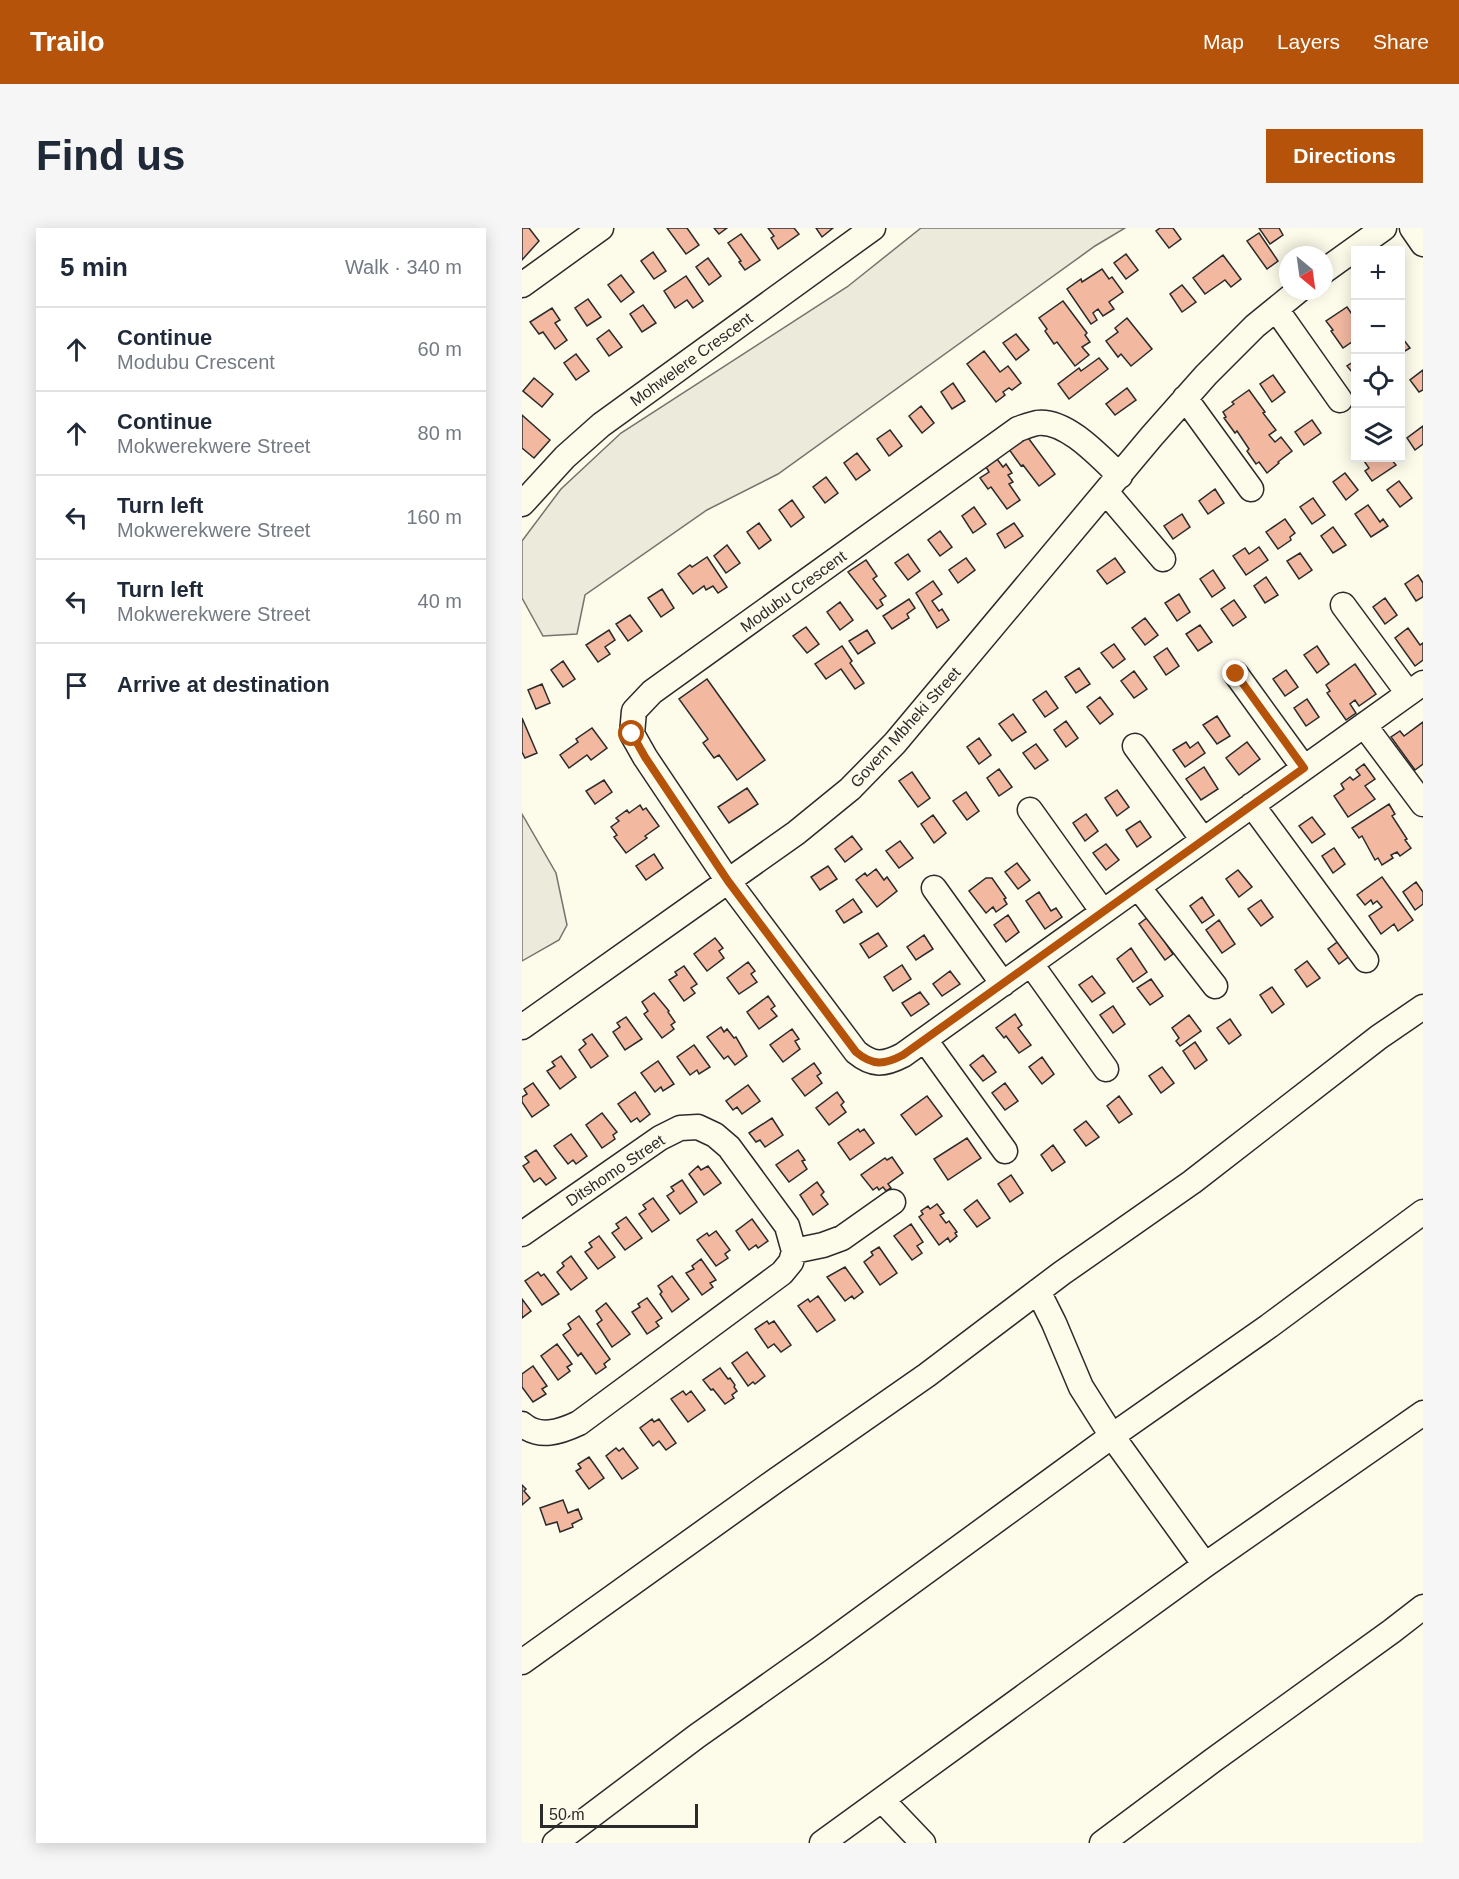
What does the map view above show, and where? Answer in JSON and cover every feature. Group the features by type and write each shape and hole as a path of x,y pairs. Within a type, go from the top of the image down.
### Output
{"street":[{"path":"522,285 601,228"},
{"name":"Mohwelere Crescent","path":"522,504 565,457 601,424 873,228"},
{"path":"1333,265 1384,228"},
{"path":"1412,228 1423,244"},
{"name":"Govern Mbheki Street","path":"522,1027 796,833 850,789 917,718 1185,398 1254,326 1287,300"},
{"path":"1276,309 1340,400"},
{"path":"1185,398 1251,489"},
{"name":"Modubu Crescent","path":"1113,484 1079,439 1059,425 1038,423 1018,429 652,692 634,711 632,734 645,757 728,881 856,1052 865,1059 876,1063 890,1062 903,1055 1416,688"},
{"path":"1113,484 1163,559"},
{"path":"1343,605 1416,688"},
{"path":"1236,674 1304,768"},
{"path":"1364,725 1423,804"},
{"path":"1135,746 1203,840"},
{"path":"1252,805 1366,960"},
{"path":"1030,810 1103,912"},
{"path":"1138,887 1215,986"},
{"path":"934,888 1003,984"},
{"path":"1031,964 1106,1069"},
{"path":"522,1662 927,1375 1038,1291 1192,1182 1378,1036 1423,1007"},
{"path":"925,1040 1005,1151"},
{"name":"Ditshomo Street","path":"522,1234 660,1138 680,1128 698,1127 715,1135 729,1147 788,1226 795,1251"},
{"path":"522,1424 528,1429 544,1434 562,1431 579,1424 782,1273 791,1262 795,1251 842,1238 893,1202"},
{"path":"555,1843 697,1736 1112,1436 1269,1326 1423,1212"},
{"path":"1038,1291 1064,1344 1081,1387 1112,1436 1205,1565"},
{"path":"822,1843 1205,1565 1423,1413"},
{"path":"1102,1843 1423,1607"},
{"path":"882,1800 923,1843"}],"shaded area":[{"path":"921,228 1125,228 1095,246 778,474 707,510 585,595 577,634 543,636 522,598 522,541 561,489 621,433 847,287"},
{"path":"522,814 556,873 567,925 559,940 522,961"}],"building":[{"path":"522,228 529,228 539,241 522,260"},
{"path":"667,228 687,228 699,245 686,254"},
{"path":"714,228 727,228 719,234"},
{"path":"768,228 794,228 799,234 778,249 771,238 774,236"},
{"path":"816,228 833,228 822,237"},
{"path":"1160,228 1173,228 1181,239 1169,248 1156,231"},
{"path":"1259,228 1279,228 1283,235 1270,244"},
{"path":"1259,233 1278,261 1267,269 1247,241"},
{"path":"741,234 760,260 745,270 728,243"},
{"path":"653,252 666,271 654,279 641,261"},
{"path":"1126,254 1138,270 1126,279 1114,263"},
{"path":"1223,255 1241,279 1231,287 1225,280 1205,294 1193,278"},
{"path":"708,258 721,276 709,285 696,267"},
{"path":"1102,269 1109,279 1112,277 1123,292 1109,302 1114,309 1103,316 1098,309 1093,313 1097,320 1091,324 1067,289"},
{"path":"621,275 634,292 621,302 608,285"},
{"path":"686,276 703,301 693,308 687,300 675,308 664,291"},
{"path":"1182,285 1196,302 1182,312 1170,294"},
{"path":"588,299 601,317 587,326 575,308"},
{"path":"1063,301 1087,333 1085,335 1090,342 1082,347 1089,355 1075,366 1057,342 1054,344 1039,318"},
{"path":"643,305 656,323 642,332 630,314"},
{"path":"1347,307 1351,313 1351,342 1343,348 1326,321"},
{"path":"552,308 560,320 555,323 567,340 555,349 543,332 539,334 530,322"},
{"path":"1127,318 1152,349 1131,366 1121,354 1118,357 1106,341 1118,332 1115,328"},
{"path":"609,330 622,347 609,356 597,339"},
{"path":"1016,334 1029,350 1016,360 1003,343"},
{"path":"1405,342 1410,348 1405,351"},
{"path":"984,351 1000,372 1008,366 1021,383 1012,390 1009,388 1003,392 1005,395 996,402 967,364"},
{"path":"576,354 589,371 576,380 564,363"},
{"path":"1099,358 1108,369 1069,399 1058,384 1079,368 1081,371"},
{"path":"1423,370 1423,390 1419,392 1410,380"},
{"path":"1273,375 1285,392 1272,402 1260,384"},
{"path":"534,378 553,394 542,407 523,391"},
{"path":"953,383 965,401 952,409 941,392"},
{"path":"1127,388 1136,400 1115,415 1106,404"},
{"path":"1249,390 1276,430 1269,435 1275,442 1281,437 1292,451 1267,473 1259,462 1256,464 1237,431 1235,433 1224,418 1226,417 1223,412 1234,404 1232,402"},
{"path":"921,406 934,423 922,433 909,416"},
{"path":"522,415 550,440 534,458 522,448"},
{"path":"1312,420 1321,433 1304,445 1295,432"},
{"path":"1423,426 1423,444 1415,450 1407,438"},
{"path":"890,430 902,446 889,456 877,439"},
{"path":"1026,435 1055,474 1039,486 1008,448"},
{"path":"857,453 870,470 856,480 844,463"},
{"path":"997,459 1003,467 1006,464 1012,473 1008,475 1013,482 1009,484 1020,500 1007,509 991,487 988,489 980,478 989,472 986,467"},
{"path":"1365,462 1393,462 1396,465 1372,481 1365,471 1369,468"},
{"path":"1345,473 1358,490 1346,500 1333,482"},
{"path":"826,477 838,493 825,503 813,487"},
{"path":"1399,481 1412,498 1400,507 1387,490"},
{"path":"1215,489 1224,503 1208,514 1199,501"},
{"path":"1313,498 1325,515 1312,524 1300,507"},
{"path":"792,500 804,517 791,527 779,510"},
{"path":"1368,505 1380,522 1383,519 1388,526 1371,537 1355,514"},
{"path":"974,507 986,524 973,533 962,516"},
{"path":"1182,514 1190,527 1173,539 1164,526"},
{"path":"1285,519 1295,533 1290,537 1291,540 1278,549 1266,532"},
{"path":"759,523 771,540 759,549 747,532"},
{"path":"1014,523 1023,536 1005,548 997,534"},
{"path":"1333,527 1346,545 1333,553 1321,536"},
{"path":"940,531 952,547 940,556 928,540"},
{"path":"727,545 740,563 726,573 714,556"},
{"path":"1259,547 1268,560 1246,575 1233,556 1245,548 1249,554"},
{"path":"1300,553 1312,570 1299,579 1287,561"},
{"path":"908,554 920,571 908,580 895,563"},
{"path":"707,557 727,587 718,593 713,586 706,590 704,586 693,594 678,574"},
{"path":"966,558 975,570 958,583 949,570"},
{"path":"1115,558 1125,572 1107,584 1097,571"},
{"path":"866,560 877,576 873,579 886,596 880,600 883,605 877,609 848,572"},
{"path":"1213,570 1225,588 1212,597 1200,579"},
{"path":"1418,575 1423,583 1423,597 1416,601 1405,584"},
{"path":"1266,577 1278,595 1265,603 1254,586"},
{"path":"933,581 942,594 932,601 939,611 942,609 949,620 937,628 916,593"},
{"path":"662,589 674,608 661,617 648,598"},
{"path":"1179,594 1190,612 1177,621 1165,603"},
{"path":"1385,598 1397,615 1385,624 1373,607"},
{"path":"909,599 915,608 907,614 909,618 892,629 883,616"},
{"path":"1234,600 1246,617 1233,626 1221,609"},
{"path":"840,602 853,620 840,630 827,612"},
{"path":"630,615 642,631 628,641 616,624"},
{"path":"1145,618 1158,635 1145,645 1132,628"},
{"path":"1200,625 1212,642 1198,651 1186,634"},
{"path":"806,627 819,644 807,653 793,636"},
{"path":"1408,628 1420,645 1423,643 1423,660 1415,666 1395,638"},
{"path":"609,630 615,640 605,647 610,654 598,662 586,645"},
{"path":"867,630 875,643 858,654 849,641"},
{"path":"1114,644 1125,659 1113,668 1101,653"},
{"path":"842,646 852,661 850,663 864,683 855,689 841,669 826,679 815,664"},
{"path":"1317,646 1329,664 1317,673 1304,655"},
{"path":"1167,648 1179,666 1166,675 1154,657"},
{"path":"563,661 575,679 563,687 551,670"},
{"path":"1355,664 1376,694 1359,706 1355,700 1350,704 1356,713 1346,720 1327,693 1330,691 1326,685"},
{"path":"1079,668 1090,684 1076,693 1065,677"},
{"path":"1286,670 1298,687 1285,696 1273,679"},
{"path":"1134,671 1147,689 1134,698 1121,681"},
{"path":"707,679 765,760 737,780 719,755 714,758 703,743 708,739 679,699"},
{"path":"542,684 550,703 536,709 528,690"},
{"path":"1046,691 1058,708 1045,717 1033,700"},
{"path":"1100,697 1113,714 1100,724 1087,707"},
{"path":"1307,699 1319,717 1306,726 1294,708"},
{"path":"1013,714 1026,732 1012,741 999,724"},
{"path":"1217,716 1230,736 1217,744 1203,725"},
{"path":"522,718 537,753 525,758 522,752"},
{"path":"1066,721 1078,738 1066,747 1054,730"},
{"path":"1423,722 1423,764 1415,770 1391,737 1400,731 1404,736"},
{"path":"592,728 607,748 591,760 587,755 569,768 560,755 578,742 576,739"},
{"path":"979,738 991,755 979,764 967,747"},
{"path":"1186,742 1190,748 1198,742 1205,753 1185,767 1173,750"},
{"path":"1247,742 1260,759 1239,775 1226,758"},
{"path":"1036,744 1048,760 1035,769 1023,753"},
{"path":"1364,764 1375,779 1365,786 1375,799 1348,817 1334,796 1344,789 1341,784 1350,777 1353,780 1360,775 1356,770"},
{"path":"1204,767 1218,789 1201,800 1186,779"},
{"path":"999,769 1012,787 999,796 987,778"},
{"path":"912,772 930,798 918,807 899,781"},
{"path":"604,780 612,792 595,804 586,791"},
{"path":"747,788 758,804 729,823 718,807"},
{"path":"1117,790 1129,807 1117,816 1105,798"},
{"path":"966,792 979,811 967,820 953,801"},
{"path":"1389,804 1395,814 1392,816 1411,848 1400,856 1397,852 1391,855 1393,858 1382,865 1378,858 1375,860 1362,836 1359,838 1352,828"},
{"path":"640,805 643,810 646,808 659,826 626,853 614,837 617,835 611,827 619,821 616,818"},
{"path":"1086,814 1098,831 1085,841 1073,823"},
{"path":"933,815 946,833 934,843 921,824"},
{"path":"1312,817 1325,834 1312,843 1299,826"},
{"path":"1140,821 1151,837 1137,847 1126,830"},
{"path":"852,836 862,849 845,862 835,849"},
{"path":"900,841 913,858 899,868 886,851"},
{"path":"1106,844 1119,860 1106,870 1093,853"},
{"path":"1334,848 1345,864 1333,873 1322,856"},
{"path":"654,854 663,868 646,880 636,866"},
{"path":"1017,863 1030,880 1018,889 1005,872"},
{"path":"828,866 837,879 820,890 811,877"},
{"path":"876,869 884,880 887,877 897,891 877,907 856,880"},
{"path":"1238,870 1252,887 1239,897 1226,879"},
{"path":"1382,877 1413,920 1398,931 1394,924 1381,934 1369,916 1382,907 1377,901 1373,904 1371,900 1365,905 1357,895"},
{"path":"986,878 992,878 1006,898 1004,899 1007,904 996,912 993,907 986,913 969,891"},
{"path":"1416,882 1423,892 1423,904 1415,910 1403,892"},
{"path":"1039,892 1051,911 1056,908 1062,917 1045,929 1026,901"},
{"path":"1202,897 1214,915 1202,923 1190,906"},
{"path":"853,899 862,912 844,923 836,911"},
{"path":"1261,900 1273,917 1261,926 1248,909"},
{"path":"1008,915 1019,932 1006,942 994,925"},
{"path":"1148,917 1173,954 1165,960 1139,924"},
{"path":"1219,920 1235,944 1222,953 1206,930"},
{"path":"878,933 887,946 869,958 860,944"},
{"path":"924,935 933,949 916,960 907,947"},
{"path":"715,938 723,948 719,951 724,958 707,971 694,954"},
{"path":"1340,940 1351,955 1339,964 1328,949"},
{"path":"1131,948 1147,972 1133,982 1117,959"},
{"path":"1307,961 1320,978 1307,987 1295,970"},
{"path":"748,962 755,971 751,974 757,982 739,994 727,978"},
{"path":"902,965 911,979 893,991 884,977"},
{"path":"684,966 697,984 691,988 695,993 684,1001 669,980 677,975 675,972"},
{"path":"950,971 960,984 942,996 933,984"},
{"path":"1092,976 1105,993 1092,1002 1079,985"},
{"path":"1151,979 1163,996 1150,1005 1137,988"},
{"path":"1272,987 1284,1004 1272,1013 1260,995"},
{"path":"920,992 929,1004 911,1016 902,1003"},
{"path":"654,993 675,1022 671,1025 674,1029 662,1038 644,1014 648,1011 642,1002"},
{"path":"768,996 775,1006 771,1009 777,1016 759,1029 747,1012"},
{"path":"1113,1006 1125,1024 1113,1033 1100,1015"},
{"path":"1015,1014 1022,1025 1018,1028 1031,1045 1019,1053 1006,1036 1004,1038 996,1028"},
{"path":"1189,1015 1201,1031 1180,1046 1176,1041 1179,1038 1172,1028"},
{"path":"626,1017 642,1039 625,1050 613,1032 620,1027 617,1023"},
{"path":"1230,1019 1241,1035 1229,1044 1217,1028"},
{"path":"721,1027 724,1032 727,1029 734,1038 736,1037 747,1056 735,1065 728,1056 724,1059 707,1037"},
{"path":"792,1029 799,1039 795,1041 800,1049 783,1062 770,1045"},
{"path":"592,1034 608,1056 591,1068 579,1050 586,1044 583,1040"},
{"path":"1195,1042 1207,1060 1195,1069 1183,1051"},
{"path":"694,1045 710,1067 699,1074 697,1070 690,1075 677,1057"},
{"path":"983,1055 996,1072 983,1081 970,1065"},
{"path":"561,1056 576,1077 560,1089 547,1071 555,1066 552,1062"},
{"path":"1042,1057 1054,1074 1042,1084 1029,1067"},
{"path":"658,1061 674,1084 663,1091 661,1087 655,1092 641,1073"},
{"path":"814,1063 821,1073 817,1076 822,1083 805,1096 792,1079"},
{"path":"1162,1067 1174,1083 1161,1093 1149,1076"},
{"path":"533,1083 549,1105 532,1117 522,1102 522,1097 527,1094 524,1089"},
{"path":"1005,1083 1018,1101 1005,1110 992,1093"},
{"path":"748,1085 760,1101 742,1114 737,1107 733,1110 726,1101"},
{"path":"635,1092 650,1114 640,1122 637,1118 631,1122 618,1104"},
{"path":"837,1092 844,1102 841,1105 846,1112 829,1125 816,1108"},
{"path":"927,1096 942,1116 916,1135 901,1115"},
{"path":"1119,1096 1132,1114 1119,1123 1107,1106"},
{"path":"602,1113 617,1132 613,1135 615,1139 602,1148 586,1125"},
{"path":"772,1118 783,1135 765,1147 760,1140 756,1142 749,1133"},
{"path":"1086,1121 1099,1137 1086,1146 1074,1130"},
{"path":"858,1129 860,1132 864,1129 874,1143 850,1160 838,1143"},
{"path":"571,1134 587,1156 576,1164 573,1160 568,1164 554,1146"},
{"path":"967,1138 981,1158 948,1180 934,1159"},
{"path":"1053,1145 1065,1162 1052,1171 1041,1155"},
{"path":"536,1150 556,1178 546,1185 540,1178 534,1182 523,1166 529,1162 525,1157"},
{"path":"798,1150 805,1160 802,1161 807,1169 789,1182 776,1165"},
{"path":"892,1157 903,1173 888,1184 891,1188 886,1191 883,1187 873,1190 861,1175 885,1158 887,1160"},
{"path":"698,1166 701,1170 708,1166 721,1183 704,1195 689,1174"},
{"path":"1011,1175 1023,1193 1010,1202 998,1184"},
{"path":"682,1180 697,1202 680,1214 667,1196 674,1191 671,1187"},
{"path":"817,1182 824,1192 821,1195 828,1204 813,1215 800,1195"},
{"path":"653,1198 669,1220 652,1232 639,1214 646,1209 643,1205"},
{"path":"977,1200 990,1218 977,1227 964,1210"},
{"path":"937,1204 944,1213 940,1215 946,1223 949,1221 957,1232 955,1233 957,1236 950,1242 948,1238 939,1245 919,1217 923,1214 921,1211"},
{"path":"626,1217 642,1238 625,1250 612,1233 619,1228 616,1224"},
{"path":"752,1219 768,1241 758,1248 756,1245 749,1250 736,1231"},
{"path":"911,1224 923,1242 917,1246 922,1253 912,1260 894,1236"},
{"path":"716,1231 730,1250 725,1254 728,1258 716,1266 697,1240 707,1233 709,1236"},
{"path":"599,1236 615,1257 598,1269 585,1252 592,1247 589,1243"},
{"path":"879,1247 897,1273 880,1285 864,1262 873,1255 871,1252"},
{"path":"571,1256 587,1278 571,1290 557,1272 564,1266 562,1263"},
{"path":"701,1259 716,1280 710,1283 713,1287 702,1295 686,1273 694,1269 692,1266"},
{"path":"845,1267 863,1292 854,1299 852,1296 845,1301 827,1277"},
{"path":"538,1272 541,1276 544,1274 559,1294 542,1305 525,1281"},
{"path":"672,1276 689,1299 672,1312 660,1294 662,1292 658,1286"},
{"path":"818,1296 835,1320 817,1332 798,1306"},
{"path":"647,1298 662,1318 656,1322 659,1326 647,1334 632,1312 640,1307 638,1304"},
{"path":"522,1299 531,1311 522,1318"},
{"path":"606,1303 630,1334 612,1347 597,1324 602,1320 596,1311"},
{"path":"579,1316 610,1359 604,1364 606,1367 596,1374 581,1353 578,1356 563,1335 571,1329 568,1324"},
{"path":"767,1321 769,1324 774,1321 791,1345 781,1352 774,1344 768,1348 755,1329"},
{"path":"557,1344 572,1364 567,1367 570,1371 558,1380 541,1356"},
{"path":"747,1352 765,1376 755,1384 753,1382 748,1386 732,1363"},
{"path":"533,1366 547,1386 542,1389 546,1394 533,1402 522,1387 522,1374"},
{"path":"720,1368 728,1379 730,1378 737,1391 732,1395 734,1398 725,1404 703,1380"},
{"path":"683,1391 686,1395 691,1391 705,1410 688,1422 671,1399"},
{"path":"652,1419 654,1422 659,1419 676,1443 666,1450 659,1441 653,1446 640,1428"},
{"path":"616,1448 619,1451 623,1448 638,1468 622,1479 606,1456"},
{"path":"589,1457 604,1478 589,1489 576,1471 581,1468 578,1464"},
{"path":"522,1485 530,1498 522,1505"},
{"path":"563,1500 568,1513 578,1509 582,1519 572,1524 573,1527 560,1532 557,1522 546,1525 540,1508"}],"route":[{"path":"632,734 728,881 856,1052 876,1063 890,1062 903,1055 1304,768 1236,674"}]}
